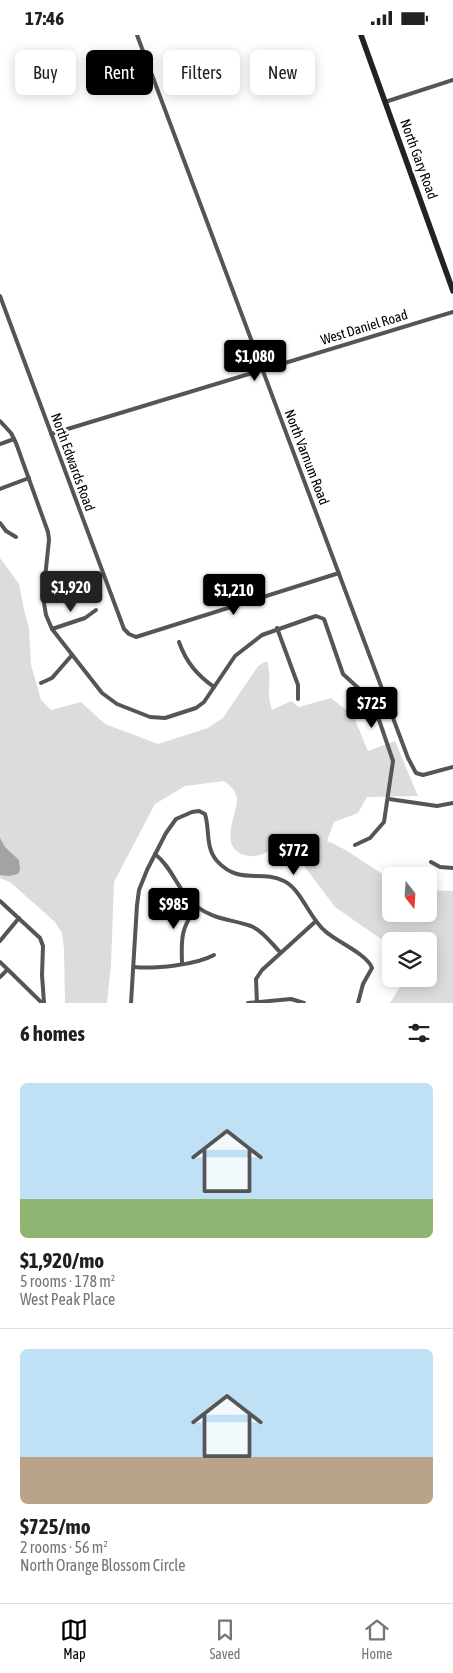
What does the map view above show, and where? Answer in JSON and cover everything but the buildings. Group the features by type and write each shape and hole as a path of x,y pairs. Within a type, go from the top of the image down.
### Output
{"street":[{"name":"North Varnum Road","path":"137,35 408,758 416,773 423,775 433,774 453,767"},
{"name":"North Gary Road","path":"361,35 453,291"},
{"path":"385,102 453,81"},
{"name":"North Edwards Road","path":"0,296 120,621 129,635 136,637 339,573"},
{"name":"West Daniel Road","path":"51,434 453,312"},
{"path":"0,421 14,439 50,540 43,597 46,615 52,629 91,681 110,699 150,717 158,718 196,708 204,702 235,656 262,635 277,628 316,616 324,619 344,674 367,696 375,708 393,761 386,817 381,828 370,839 355,845"},
{"path":"0,444 14,439"},
{"path":"0,489 29,478"},
{"path":"0,523 6,531 16,537"},
{"path":"52,629 85,618 96,610"},
{"path":"277,628 298,685 298,699"},
{"path":"179,642 184,655 196,672 214,687"},
{"path":"41,683 52,677 72,655"},
{"path":"389,799 437,807 453,803"},
{"path":"131,1003 139,890 155,855 176,819 199,811 205,814 210,849 218,862 244,877 267,876 287,882 324,931 367,960 372,966 363,984 358,1003"},
{"path":"155,855 164,861 175,883 197,907 222,920 250,926 260,931 280,952"},
{"path":"431,862 440,867 453,868"},
{"path":"0,901 37,933 42,942 43,1003"},
{"path":"182,963 183,930 185,923 197,907"},
{"path":"0,941 20,918"},
{"path":"257,1003 256,979 262,970 316,921"},
{"path":"134,967 154,968 205,960 214,955"},
{"path":"0,962 43,1003"},
{"path":"0,977 7,970"},
{"path":"248,1003 291,999 304,1003"}],"shaded area":[{"path":"0,558 19,584 29,628 31,665 41,700 51,710 81,702 105,724 158,744 208,728 223,718 258,666 267,661 269,668 269,697 272,710 291,701 299,707 331,698 353,715 368,751 395,741 418,796 367,797 358,813 334,822 327,841 344,849 382,873 382,923 438,923 438,890 453,891 453,1003 390,1003 400,987 437,987 437,932 382,932 381,939 335,907 298,858 281,848 274,847 266,853 255,856 239,853 233,847 231,840 237,796 224,781 185,786 155,804 114,882 111,965 107,1003 65,1003 62,933 55,922 10,882 0,878"},
{"path":"0,838 5,847 19,860 20,870 18,874 0,875"}]}
